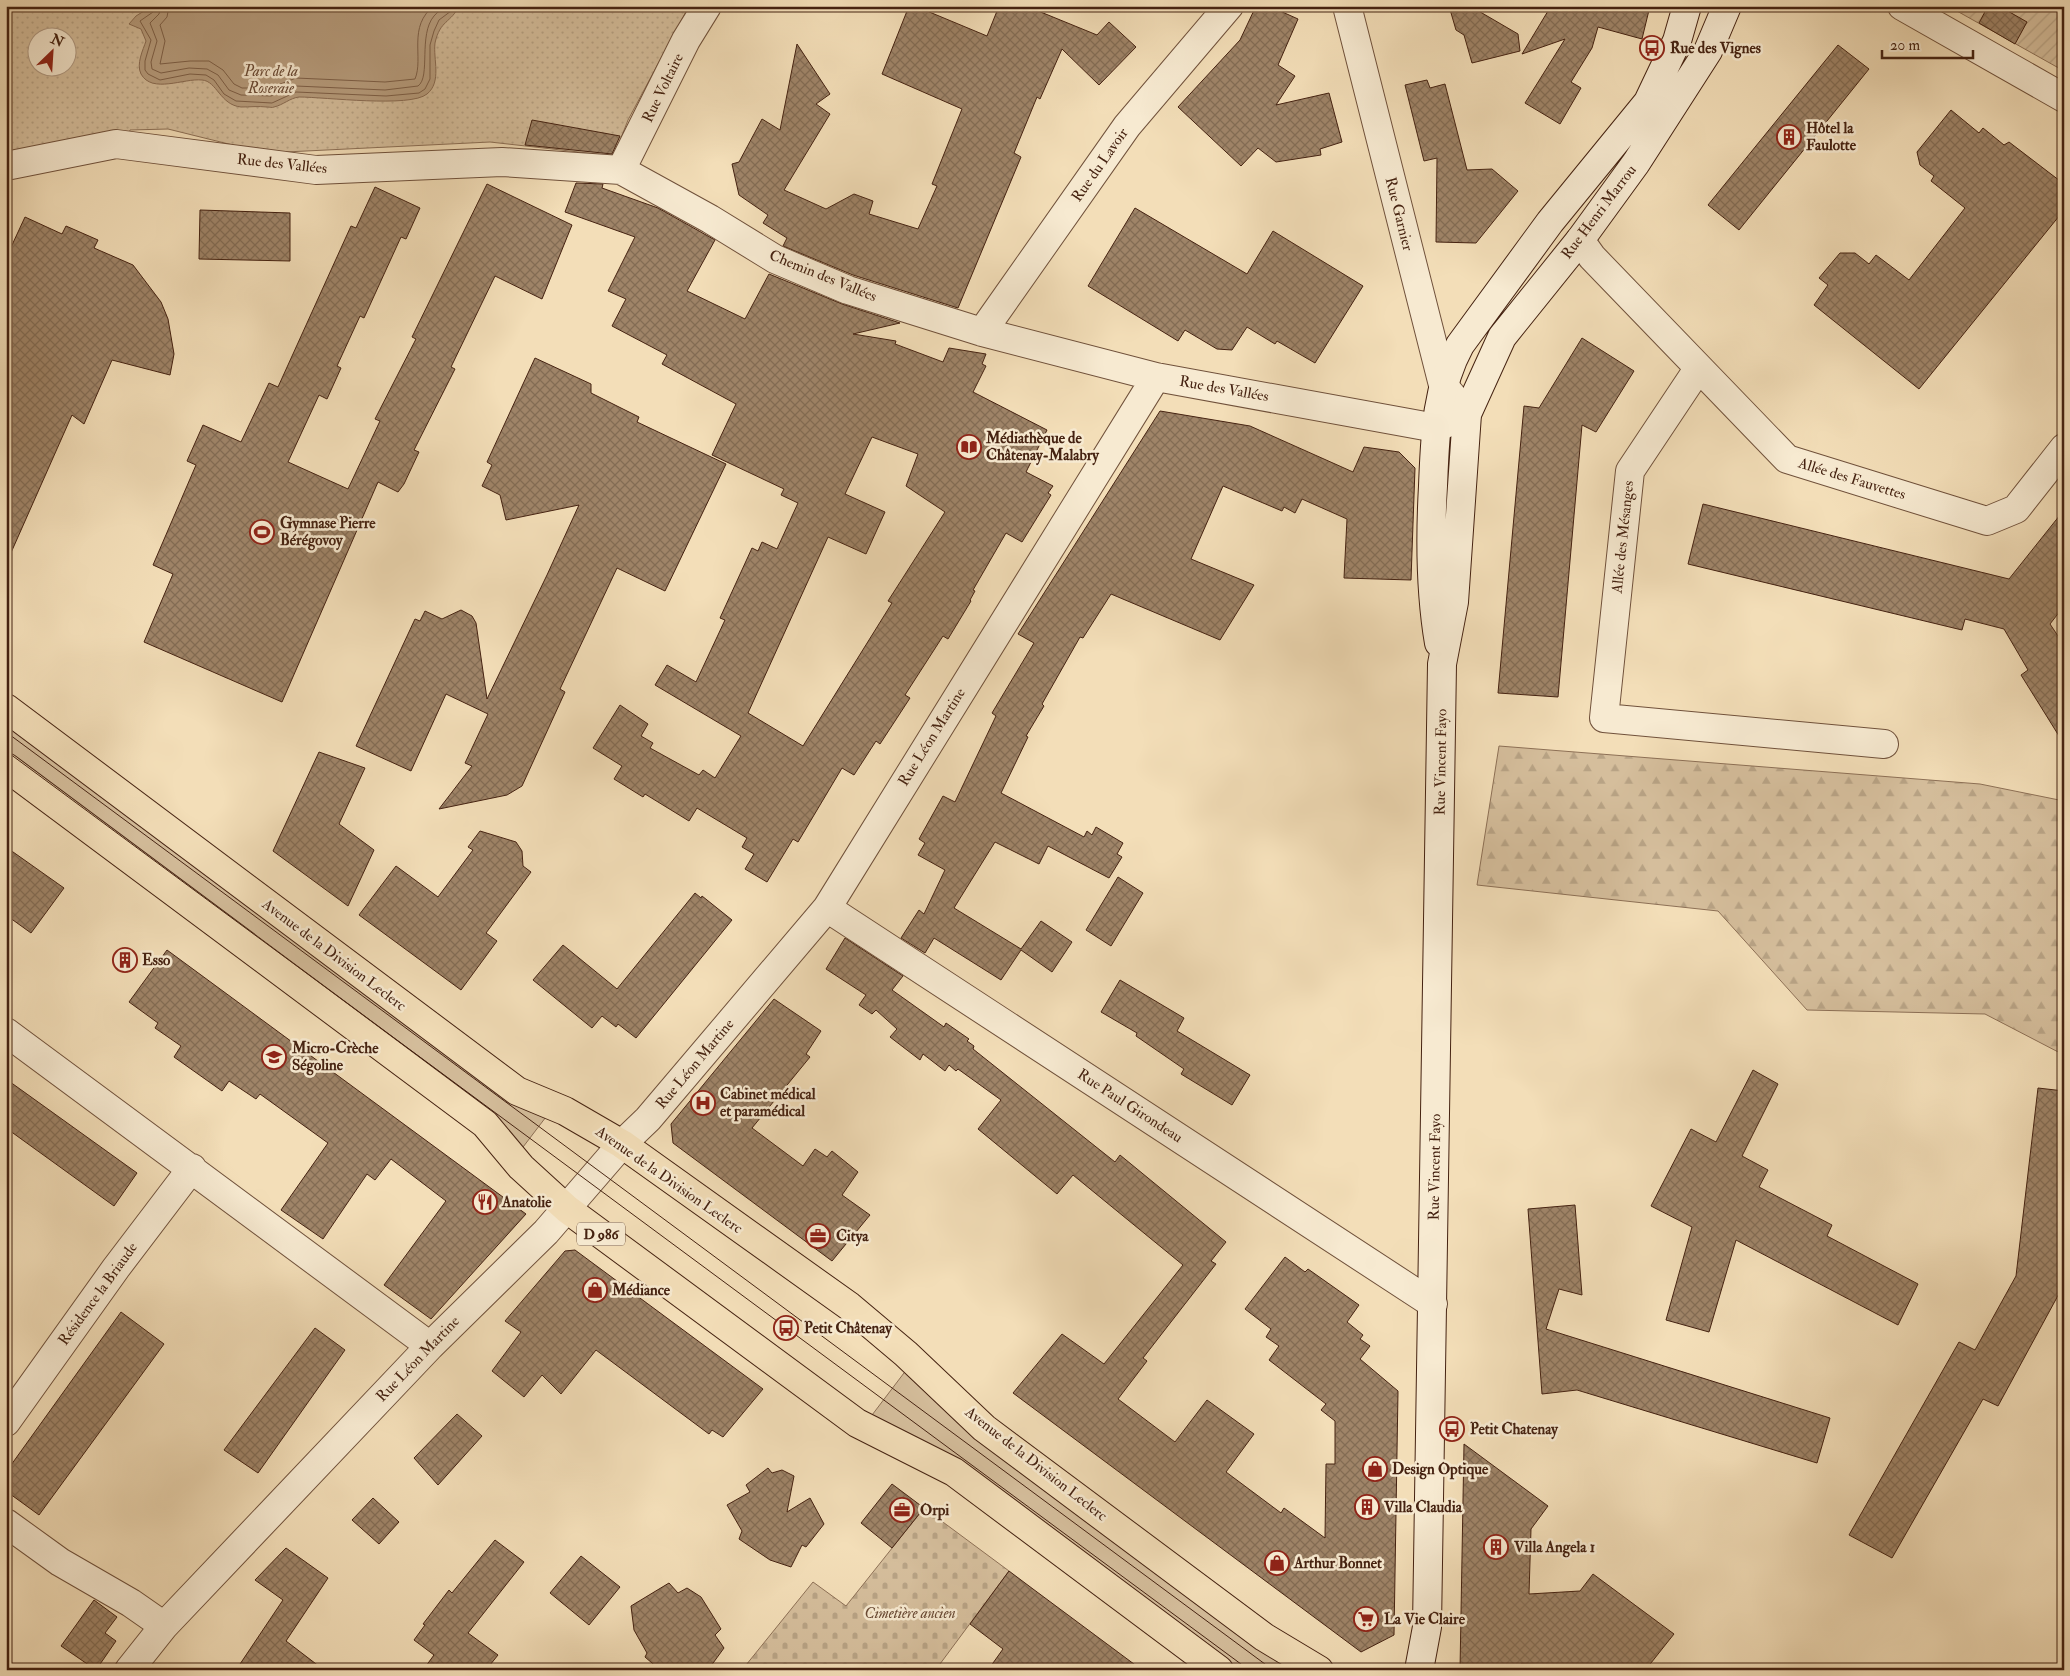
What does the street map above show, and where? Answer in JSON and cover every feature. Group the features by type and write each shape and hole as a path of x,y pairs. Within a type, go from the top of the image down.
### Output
{"main road":[{"name":"Avenue de la Division Leclerc","path":"6,708 517,1091 565,1111 622,1144 849,1306 906,1354 984,1428 1264,1637 1319,1670"},
{"name":"D 986","path":"6,767 485,1124 521,1167 566,1209 857,1423 954,1472 1219,1670"}],"street":[{"name":"Rue Voltaire","path":"621,170 686,40 707,6"},
{"name":"Rue du Lavoir","path":"982,332 1127,126 1229,6"},
{"name":"Rue Garnier","path":"1347,6 1443,385 1467,414"},
{"name":"Rue Henri Marrou","path":"1443,385 1450,364 1460,345 1550,222 1648,102 1678,41 1687,6"},
{"name":"Rue Henri Marrou","path":"1467,414 1502,336 1580,240 1668,116 1708,51 1727,6"},
{"path":"1902,6 2064,98"},
{"name":"Rue des Vallées","path":"6,166 116,144 316,170 502,162 621,170"},
{"name":"Chemin des Vallées","path":"621,170 710,219 775,259 848,290 982,332"},
{"name":"Allée des Fauvettes","path":"1580,240 1592,257 1786,459 1987,521 2016,509 2064,448"},
{"name":"Rue des Vallées","path":"982,332 1156,377 1436,428"},
{"name":"Allée des Mésanges","path":"1698,369 1630,471 1604,718 1884,744"},
{"name":"Rue Léon Martine","path":"129,1670 164,1626 430,1346 566,1209 622,1144 648,1119 827,908 1156,377"},
{"name":"Rue Vincent Fayo","path":"1419,1670 1427,1627 1442,664 1432,594 1432,513 1436,428 1443,385"},
{"name":"Rue Vincent Fayo","path":"1442,664 1454,602 1467,414"},
{"path":"1436,428 1467,414"},
{"name":"Rue Paul Girondeau","path":"827,908 1433,1304"},
{"path":"6,1032 430,1346"},
{"name":"Résidence la Briaude","path":"6,1422 116,1268 192,1168"},
{"path":"6,1523 60,1562 131,1603 164,1626"}],"green space":[{"name":"Parc de la Roseraie","path":"6,6 689,6 628,120 614,156 490,142 265,153 168,129 130,130 128,136 6,155"},
{"path":"1948,6 2064,6 2064,71"},
{"path":"6,723 549,1113 520,1151 6,760"},
{"path":"1499,746 1980,784 2064,801 2064,1055 1985,1014 1807,1010 1718,911 1477,885"},
{"path":"907,1369 974,1438 1264,1650 1299,1670 1235,1670 956,1463 869,1419"},
{"name":"Cimetière ancien","path":"924,1508 1009,1571 937,1668 939,1670 742,1670 813,1582 846,1606"}],"water":[{"path":"152,6 459,6 437,36 435,43 436,77 432,89 427,94 418,98 386,101 299,97 272,107 241,107 228,102 207,81 195,80 160,84 146,80 141,74 139,66 146,41 141,29 129,24 136,16"}],"building":[{"path":"909,6 915,6 987,36 999,6 1026,6 1097,35 1109,22 1136,47 1099,85 1062,49 1040,99 1037,97 1014,153 1021,157 958,308 853,275 783,246 787,238 763,223 768,215 739,195 732,164 739,162 762,119 780,130 797,44 830,94 816,104 830,114 784,190 826,209 854,194 873,201 869,214 918,229 937,186 932,184 962,109 882,74"},
{"path":"1256,6 1269,6 1298,19 1278,65 1295,76 1276,105 1329,93 1342,142 1320,149 1321,155 1276,162 1258,148 1241,166 1178,107 1240,40"},
{"path":"1449,6 1470,6 1518,34 1520,51 1472,63 1464,35 1456,30"},
{"path":"1551,6 1650,6 1642,39 1598,27 1592,48 1571,82 1581,88 1560,124 1525,103 1565,39 1522,54"},
{"path":"1988,6 1999,6 2027,22 2015,44 1979,23"},
{"name":"Hôtel la Faulotte","path":"1838,45 1869,69 1739,230 1708,205"},
{"path":"1427,80 1430,88 1445,84 1467,170 1492,169 1518,191 1476,243 1436,242 1437,158 1424,161 1405,85"},
{"path":"1951,110 1979,133 1983,128 2004,145 2009,142 2064,184 2064,210 1919,389 1814,305 1828,285 1819,278 1840,253 1855,253 1869,264 1876,255 1909,280 1965,208 1931,181 1934,176 1920,165 1917,152"},
{"path":"532,120 620,136 612,154 525,145"},
{"path":"576,183 603,184 602,188 658,208 715,240 687,291 745,319 769,274 842,304 900,323 853,334 896,341 895,344 943,362 949,348 986,354 982,364 986,366 973,392 1047,430 1026,472 1053,486 1048,493 1051,495 1022,542 1006,533 973,590 975,591 971,601 948,639 943,636 905,695 910,698 880,744 876,741 854,775 842,768 798,842 793,839 767,882 745,869 754,854 742,847 747,838 697,808 689,821 645,794 643,797 614,779 622,766 593,748 620,705 648,724 641,736 653,743 650,748 699,775 703,770 715,778 741,736 655,685 667,665 696,682 725,620 720,618 752,548 758,551 762,542 777,549 798,503 781,495 784,489 712,455 736,404 662,364 667,355 612,326 626,299 608,291 635,237 565,212","holes":["872,437 918,454 906,486 945,512 888,601 892,603 803,746 748,713 828,537 866,554 885,512 845,494"]},
{"path":"487,184 572,225 542,299 495,276 451,367 455,369 414,450 419,452 404,484 398,492 378,482 282,702 144,642 173,574 153,565 196,465 187,461 203,425 241,442 269,383 278,387 351,226 356,228 375,187 420,208 406,239 401,237 364,318 360,316 337,366 341,368 327,399 319,395 288,462 348,489 380,421 375,419 416,339 412,337"},
{"path":"1135,208 1247,274 1273,231 1363,286 1315,363 1277,341 1275,344 1247,327 1232,350 1217,349 1185,330 1178,341 1088,286"},
{"path":"200,210 290,213 290,261 199,259"},
{"path":"25,217 62,234 66,226 98,240 94,248 133,265 161,302 168,319 174,354 170,375 112,360 84,424 72,415 6,564 6,258"},
{"path":"1582,338 1634,371 1596,432 1582,425 1558,697 1498,693 1524,406 1539,408"},
{"path":"535,358 591,384 591,393 639,417 637,422 726,464 665,591 617,568 560,689 565,692 522,786 507,795 439,809 472,766 465,763 488,714 446,694 411,771 356,746 415,619 420,621 425,611 442,619 461,610 472,616 476,623 487,699 547,575 579,505 506,520 500,495 482,486 492,465 487,462"},
{"path":"1160,411 1250,426 1353,472 1364,447 1399,452 1415,468 1411,580 1344,578 1347,519 1302,499 1295,513 1284,507 1282,511 1223,486 1191,559 1254,585 1220,640 1111,594 1083,638 1080,637 1042,704 1044,706 1026,736 1028,737 1001,793 1084,837 1087,831 1092,835 1096,827 1123,843 1117,854 1122,857 1109,878 1048,846 1039,864 995,842 954,908 1021,949 1041,921 1072,942 1052,972 1021,950 1001,980 934,938 925,953 901,938 919,910 924,914 945,870 918,855 925,843 919,839 943,796 955,802 996,716 992,713 1034,643 1018,634"},
{"path":"1703,504 2009,579 2064,510 2064,606 2050,624 2064,645 2064,744 2021,675 2028,670 2004,629 1965,619 1962,630 1688,564"},
{"path":"319,752 365,768 339,824 374,850 348,906 273,851"},
{"path":"480,831 516,842 522,851 523,866 531,872 486,933 497,941 461,990 359,915 396,866 438,897 473,850 468,847"},
{"path":"6,847 64,888 31,933 6,915"},
{"path":"1118,877 1143,893 1111,946 1086,930"},
{"path":"695,893 701,898 702,896 732,920 636,1038 618,1024 616,1027 602,1016 592,1028 533,980 563,945 617,989"},
{"path":"845,938 903,976 892,990 944,1027 946,1023 969,1039 967,1041 974,1046 973,1049 1115,1162 1120,1155 1226,1242 1211,1261 1216,1264 1143,1358 1147,1361 1118,1399 1175,1442 1207,1400 1254,1434 1226,1472 1281,1513 1284,1508 1325,1538 1326,1464 1335,1464 1335,1421 1321,1410 1326,1404 1269,1360 1279,1346 1266,1337 1271,1329 1245,1309 1285,1257 1305,1272 1308,1269 1359,1305 1347,1322 1363,1335 1360,1339 1370,1346 1360,1359 1398,1391 1394,1635 1361,1652 1013,1393 1062,1334 1104,1364 1183,1265 1073,1175 1057,1194 978,1129 1001,1100 958,1069 956,1071 949,1065 945,1071 923,1054 920,1060 890,1037 897,1029 876,1010 872,1014 859,1005 866,995 826,969"},
{"path":"167,950 526,1214 431,1319 384,1285 446,1201 391,1159 375,1180 367,1174 323,1239 281,1210 328,1143 260,1094 256,1099 229,1081 222,1091 174,1057 181,1046 155,1028 158,1023 129,1002"},
{"path":"1120,980 1184,1018 1177,1031 1250,1075 1232,1105 1181,1074 1184,1069 1136,1036 1137,1033 1101,1012"},
{"path":"774,999 821,1031 806,1054 810,1057 752,1128 803,1166 815,1149 827,1157 832,1151 858,1172 842,1195 870,1215 832,1261 673,1143 671,1124"},
{"path":"1753,1070 1778,1084 1742,1156 1768,1170 1759,1187 1832,1225 1827,1236 1918,1284 1898,1325 1736,1240 1709,1332 1666,1320 1692,1227 1651,1206 1691,1129 1716,1142"},
{"path":"6,1079 137,1173 114,1206 6,1128"},
{"path":"2038,1088 2064,1091 2064,1270 2061,1290 1998,1406 1983,1399 1892,1558 1849,1535 1959,1342 1975,1350 2016,1276"},
{"path":"1575,1205 1582,1295 1559,1289 1546,1329 1830,1418 1817,1463 1577,1390 1542,1394 1528,1209"},
{"path":"575,1250 763,1389 723,1437 712,1430 709,1434 596,1350 561,1394 542,1375 524,1397 492,1371 521,1332 505,1321 565,1251"},
{"path":"121,1312 164,1344 39,1515 6,1491 6,1472"},
{"path":"315,1328 345,1350 258,1473 224,1450"},
{"path":"457,1414 482,1436 438,1485 414,1458"},
{"name":"Villa Angela 1","path":"1464,1444 1548,1506 1531,1529 1529,1594 1580,1591 1593,1574 1674,1634 1647,1668 1521,1664 1521,1670 1460,1670"},
{"path":"768,1468 772,1473 782,1470 794,1476 787,1512 810,1498 824,1524 806,1547 802,1545 791,1567 770,1560 739,1539 742,1531 727,1505 750,1492 746,1485"},
{"path":"892,1484 924,1508 892,1548 861,1523"},
{"path":"373,1498 399,1522 379,1544 352,1520"},
{"path":"495,1540 524,1562 468,1633 498,1655 486,1670 423,1670 434,1655 414,1640 425,1625 423,1624 449,1590 452,1593"},
{"path":"286,1548 328,1578 286,1641 324,1670 236,1670 283,1600 255,1580"},
{"path":"581,1556 620,1587 589,1625 550,1593"},
{"path":"1009,1571 1142,1670 988,1670 1003,1649 970,1624"},
{"path":"669,1583 678,1593 687,1588 701,1597 721,1629 715,1635 724,1648 708,1670 660,1670 645,1657 647,1653 634,1630 631,1606"},
{"path":"94,1600 117,1617 105,1633 116,1641 96,1670 61,1646"}],"tram line":[{"path":"6,732 1273,1670"},
{"path":"6,751 1249,1670"}],"place":[{"name":"Rue des Vignes","path":"1652,48"},
{"name":"Hôtel la Faulotte","path":"1789,137"},
{"name":"Médiathèque de Châtenay-Malabry","path":"969,447"},
{"name":"Gymnase Pierre Bérégovoy","path":"262,532"},
{"name":"Esso","path":"125,960"},
{"name":"Micro-Crèche Ségoline","path":"274,1057"},
{"name":"Cabinet médical et paramédical","path":"703,1103"},
{"name":"Anatolie","path":"485,1202"},
{"name":"Citya","path":"818,1236"},
{"name":"Médiance","path":"595,1290"},
{"name":"Petit Châtenay","path":"786,1328"},
{"name":"Petit Chatenay","path":"1452,1429"},
{"name":"Design Optique","path":"1375,1469"},
{"name":"Villa Claudia","path":"1367,1507"},
{"name":"Orpi","path":"902,1510"},
{"name":"Villa Angela 1","path":"1496,1547"},
{"name":"Arthur Bonnet","path":"1277,1563"},
{"name":"La Vie Claire","path":"1366,1619"}]}
